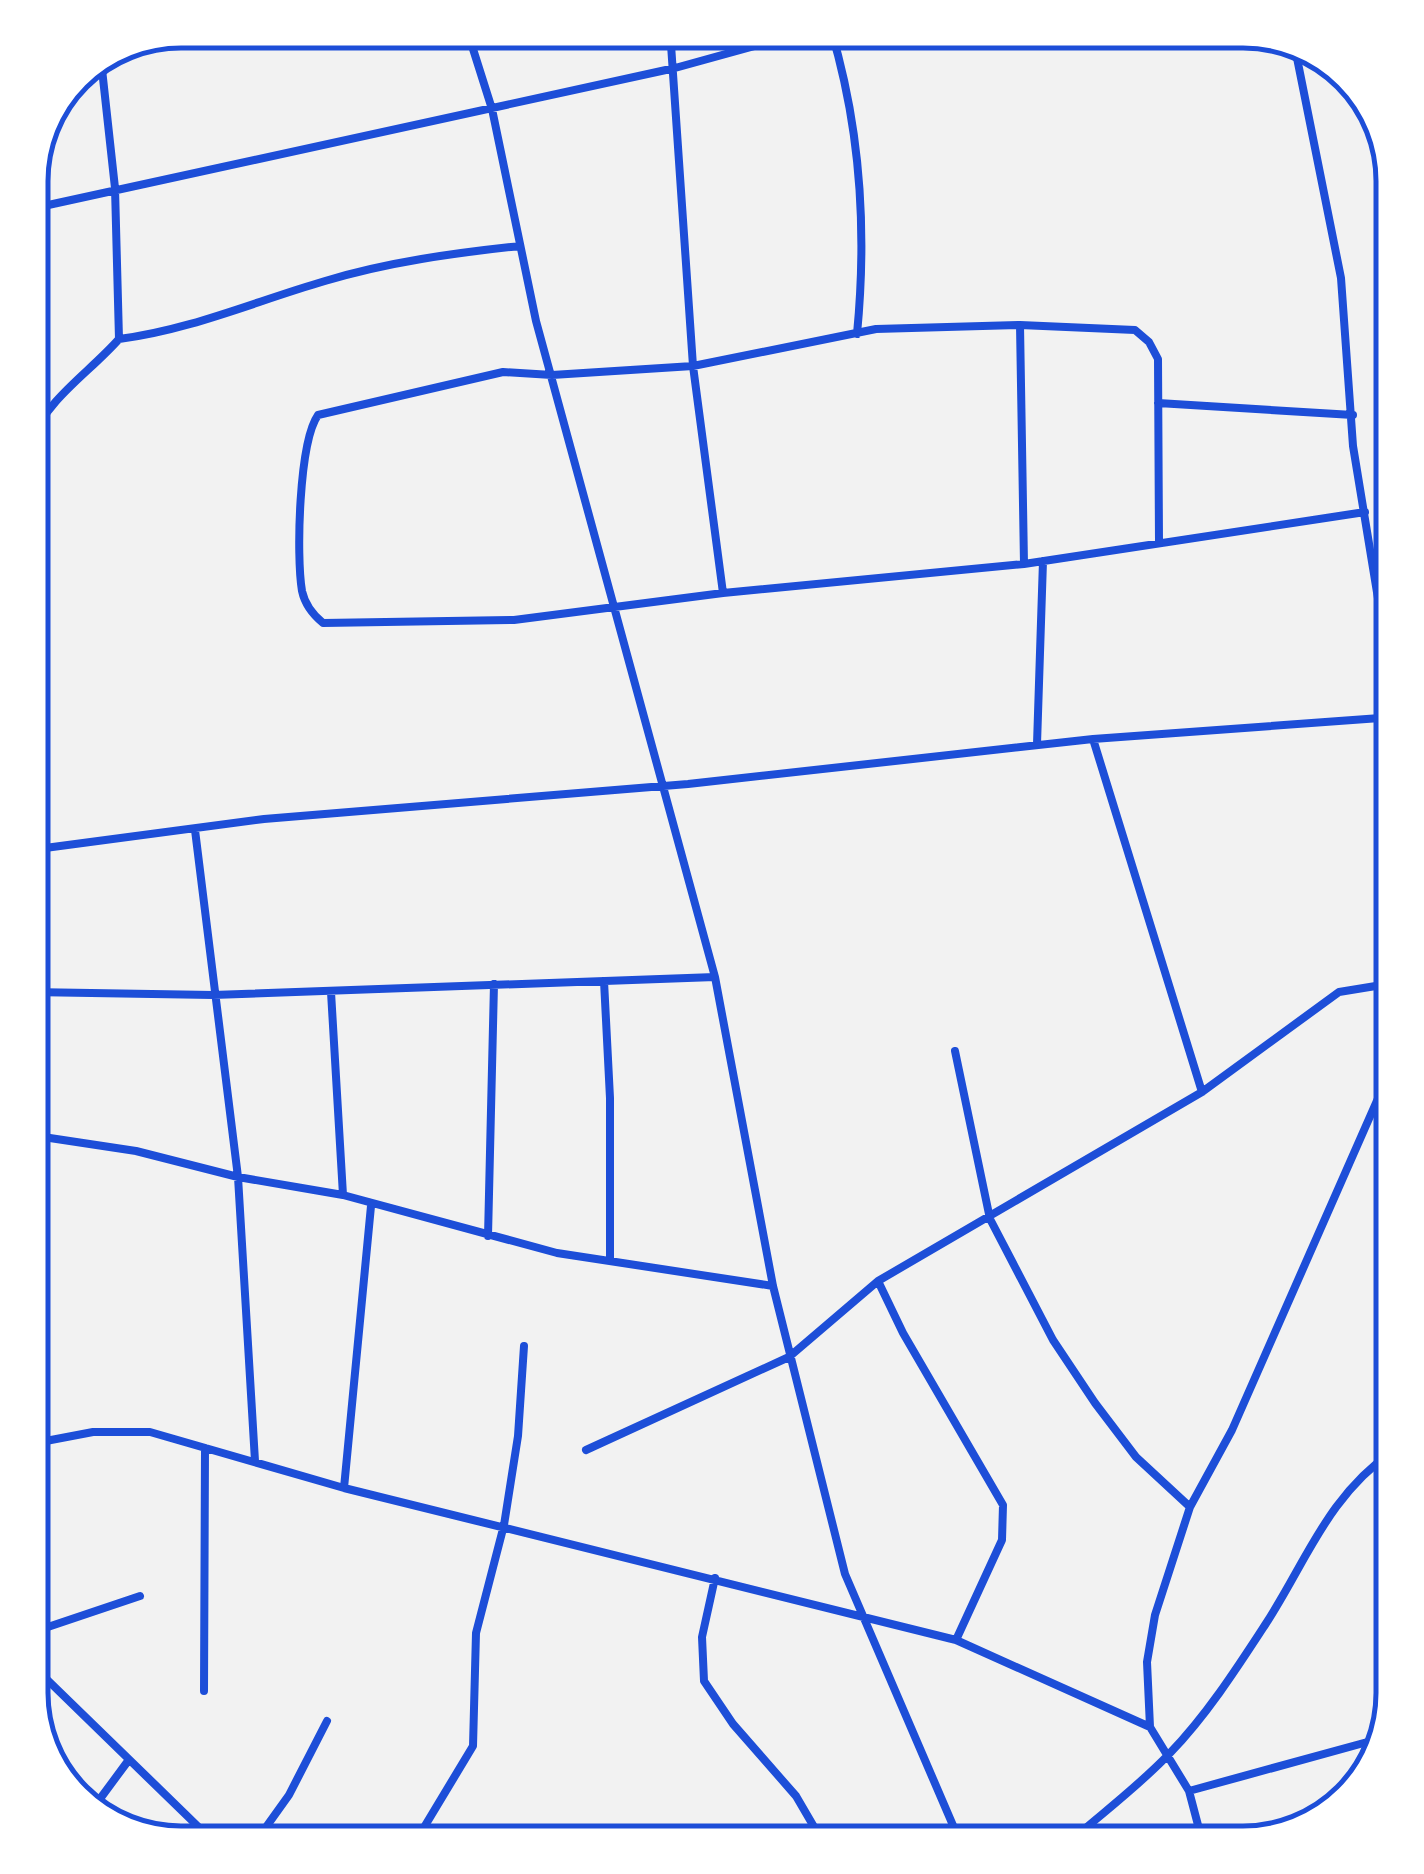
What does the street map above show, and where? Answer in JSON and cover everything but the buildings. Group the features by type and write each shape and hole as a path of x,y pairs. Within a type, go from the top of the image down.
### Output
{"street":[{"path":"472,47 492,109 552,375 715,977 773,1286 845,1574 954,1826"},
{"path":"672,47 693,366 723,593"},
{"path":"48,205 675,68 743,48"},
{"path":"835,48 862,182 863,276 857,334"},
{"path":"1298,60 1341,278 1353,446 1376,604"},
{"path":"103,73 116,188 119,338"},
{"path":"48,411 77,376 119,338 162,333 328,280 440,254 520,246"},
{"path":"1159,543 1158,360 1149,342 1135,330 922,325 693,366 552,375 503,372 318,414 310,426 305,464 302,593 311,613 323,623 514,620 723,593 1024,564 1365,512"},
{"path":"1020,325 1024,564"},
{"path":"1158,403 1353,415"},
{"path":"1037,744 1044,561"},
{"path":"48,848 264,818 487,803 1037,744 1376,718"},
{"path":"1093,739 1202,1092"},
{"path":"195,830 238,1177 255,1461"},
{"path":"47,992 214,995 715,977"},
{"path":"604,981 610,1098 610,1260"},
{"path":"488,1236 494,984"},
{"path":"586,1450 789,1357 878,1282 1202,1092 1339,992 1376,986"},
{"path":"331,992 343,1195"},
{"path":"955,1051 990,1219 1053,1340 1094,1403 1136,1456 1190,1508"},
{"path":"1150,1727 1147,1662 1155,1615 1190,1508 1232,1430 1376,1103"},
{"path":"47,1137 136,1151 238,1177 343,1195 488,1236 773,1286"},
{"path":"344,1488 371,1206"},
{"path":"878,1282 902,1333 1004,1504 1002,1540 956,1640"},
{"path":"425,1826 473,1746 478,1614 504,1526 518,1436 524,1346"},
{"path":"47,1441 93,1432 150,1432 344,1488 864,1614 956,1640 1150,1727 1190,1791 1199,1826"},
{"path":"204,1691 205,1448"},
{"path":"1087,1826 1169,1754 1266,1624 1336,1504 1362,1473 1376,1463"},
{"path":"714,1578 701,1648 704,1681 733,1724 796,1796 814,1826"},
{"path":"47,1627 140,1596"},
{"path":"47,1680 197,1826"},
{"path":"267,1826 289,1794 327,1720"},
{"path":"1190,1791 1365,1746"},
{"path":"100,1800 128,1761"}]}
